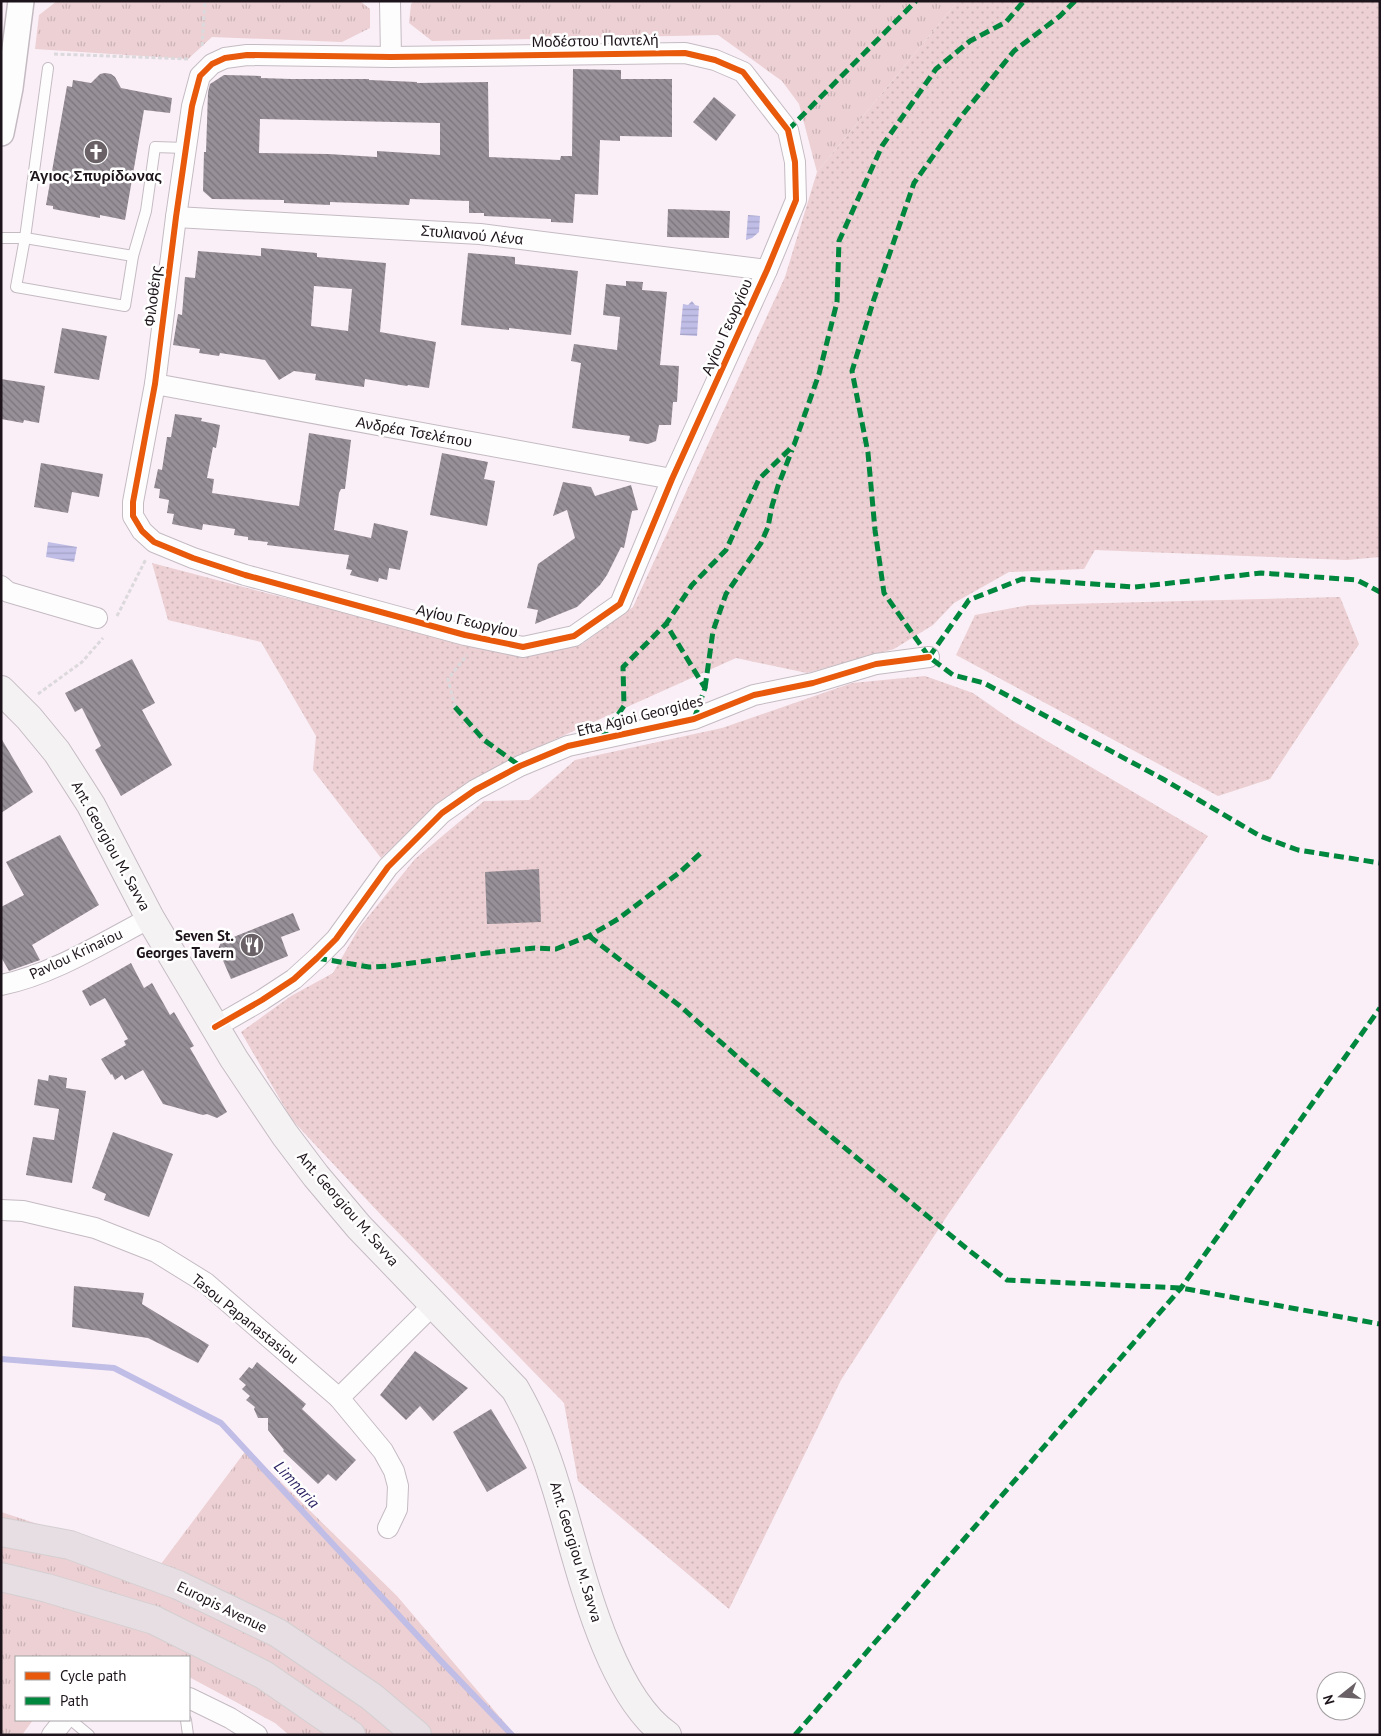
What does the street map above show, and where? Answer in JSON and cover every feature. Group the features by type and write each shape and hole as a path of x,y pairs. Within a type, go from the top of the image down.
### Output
{"highway":[{"name":"Europis Avenue","path":"1,1532 70,1546 178,1585 278,1633 372,1697 418,1735"},
{"path":"1,1577 46,1588 154,1620 264,1675 351,1735"}],"main road":[{"name":"Ant. Georgiou M. Savva","path":"1,690 29,718 57,752 91,804 150,918 215,1027 280,1127 316,1176 360,1227 515,1389 528,1410 556,1486 586,1589 604,1639 631,1696 646,1717 667,1735"}],"street":[{"path":"1,133 10,88 21,1"},
{"path":"390,1 391,57"},
{"name":"Μοδέστου Παντελή","path":"212,60 247,55 391,57 685,53 715,60 743,72 788,130 795,162 796,200 766,270"},
{"name":"Φιλοθέης","path":"154,542 142,531 133,516 133,502 155,384 192,106 200,76 212,60"},
{"name":"Στυλιανού Λένα","path":"176,216 480,234 766,270"},
{"name":"Αγίου Γεωργίου","path":"154,542 193,558 245,575 465,635 523,647 574,636 620,604 672,479 766,270"},
{"name":"Ανδρέα Τσελέπου","path":"155,384 672,479"},
{"path":"1,586 8,592 97,618"},
{"name":"Efta Agioi Georgides","path":"215,1027 294,979 317,958 336,939 388,867 442,812 475,790 520,766 568,746 694,719 754,695 813,684 876,664 929,657"},
{"name":"Pavlou Krinaiou","path":"1,985 16,982 51,969 150,918"},
{"name":"Tasou Papanastasiou","path":"1,1210 23,1211 95,1228 156,1252 206,1283 339,1398 383,1451 394,1471 398,1486 397,1510 388,1528"},
{"path":"339,1398 435,1304"},
{"path":"190,1698 230,1718 257,1735"},
{"path":"52,1735 63,1721"}],"lane":[{"path":"48,68 25,238 16,287 125,306 133,256 146,211 155,147 185,148"},
{"path":"1,238 25,238 133,256"},
{"path":"72,1721 89,1735"},
{"path":"186,1721 188,1735"}],"path":[{"path":"54,54 212,60 205,1"},
{"path":"455,707 448,679 470,651"}],"green space":[{"path":"57,1 360,1 370,9 370,28 342,42 212,37 188,59 35,49 39,15"},
{"path":"414,1 958,1 817,172 799,104 782,81 718,35 432,41 409,23 411,4"},
{"path":"958,1 1380,1 1380,557 1347,560 1095,550 1084,569 1009,572 954,603 933,625 894,649 807,673 736,658 518,756 433,809 381,858 313,770 316,736 261,642 168,620 152,563 266,593 521,655 582,644 633,607 785,277 817,172"},
{"path":"1340,597 1359,644 1270,779 1218,796 956,655 975,615 1029,605"},
{"path":"925,676 973,693 1013,721 1208,836 947,1216 841,1380 729,1609 578,1481 564,1403 383,1217 292,1120 241,1032 291,996 333,973 359,928 415,859 484,801 529,800 575,760 722,728 852,683"},
{"path":"247,1449 397,1596 515,1735 289,1735 275,1723 190,1678 190,1656 15,1656 15,1721 32,1721 22,1735 1,1735 1,1512 161,1564"}],"water":[{"path":"748,215 760,216 759,232 746,240"},
{"path":"692,301 695,305 699,306 697,336 680,335 683,304 688,305"},
{"path":"48,542 77,547 74,562 46,557"}],"building":[{"path":"573,69 621,70 621,79 672,79 672,137 620,136 620,141 600,140 598,195 575,194 573,223 551,222 551,219 484,216 484,213 469,213 469,201 410,199 409,205 330,202 330,205 284,203 284,200 212,199 203,191 208,92 210,84 224,75 291,79 369,79 417,83 488,82 489,157 560,160 561,156 572,156","holes":["260,119 440,123 440,155 377,151 377,157 259,153"]},
{"name":"Άγιος Σπυρίδωνας","path":"105,73 115,77 121,88 172,98 170,113 144,110 125,220 100,215 100,218 53,209 53,206 46,205 67,86 72,87 73,80 91,83 100,74"},
{"path":"714,97 736,115 716,141 693,122"},
{"path":"668,209 730,211 729,238 667,237"},
{"path":"261,248 317,253 317,257 386,263 380,332 436,342 429,388 365,379 364,387 315,380 316,374 294,371 279,380 265,360 220,353 219,356 199,353 200,349 173,345 178,314 182,315 185,277 195,278 198,251 261,256","holes":["314,286 352,289 348,331 311,326"]},
{"path":"468,253 515,257 515,264 578,271 571,335 461,325"},
{"path":"626,281 643,282 642,290 667,292 660,365 679,366 677,402 673,402 671,425 659,425 656,441 648,444 629,441 630,436 572,428 581,363 571,361 574,344 617,350 620,317 603,315 606,284 626,286"},
{"path":"62,328 107,336 99,380 54,373"},
{"path":"1,379 45,386 39,423 24,420 23,423 1,419"},
{"path":"175,414 202,418 201,421 220,425 216,448 213,447 207,478 214,479 212,493 299,506 309,433 351,440 345,489 341,489 339,493 334,530 371,538 374,523 408,531 400,570 389,568 387,580 379,578 378,582 350,575 352,570 346,569 349,555 267,545 268,542 248,540 248,537 234,535 235,529 203,524 202,530 172,524 174,514 167,513 169,500 159,498 160,489 154,488 158,469 162,470 167,437 171,437"},
{"path":"442,453 488,462 484,479 495,481 487,526 430,515"},
{"path":"41,463 103,474 99,497 72,492 68,513 34,507"},
{"path":"563,482 591,487 595,496 631,485 638,510 632,511 624,548 621,547 600,585 577,607 535,624 538,610 527,608 538,564 575,538 567,510 553,516"},
{"path":"132,659 155,703 142,710 172,765 121,796 95,750 101,746 82,708 75,712 65,693"},
{"path":"1,738 33,792 1,813"},
{"path":"60,835 99,905 32,945 40,960 9,971 1,957 1,907 24,895 6,862"},
{"path":"539,869 541,922 487,924 485,872"},
{"name":"Seven St. Georges Tavern","path":"293,913 300,930 281,937 288,956 231,979 218,949 221,942"},
{"path":"131,963 144,988 152,983 170,1015 174,1012 194,1046 190,1048 227,1112 217,1118 163,1104 143,1070 125,1080 122,1075 115,1080 101,1059 126,1045 124,1041 128,1039 105,998 90,1006 82,991"},
{"path":"49,1075 67,1078 66,1088 86,1091 72,1183 26,1175 33,1137 54,1140 59,1109 34,1105 38,1079 48,1081"},
{"path":"113,1132 173,1154 149,1217 104,1200 106,1194 92,1188"},
{"path":"74,1286 144,1293 142,1304 209,1345 198,1363 148,1338 72,1327"},
{"path":"415,1351 468,1388 433,1421 420,1406 406,1420 380,1395"},
{"path":"257,1362 306,1404 302,1409 356,1460 336,1481 328,1474 318,1484 283,1451 268,1430 268,1418 258,1418 255,1407 246,1400 250,1396 242,1389 246,1385 239,1379 249,1367 252,1369"},
{"path":"491,1409 527,1468 487,1492 453,1432"}],"waterway":[{"name":"Limnaria","path":"1,1359 114,1368 221,1423 512,1735"}],"marked path":[{"path":"788,130 916,1"},
{"path":"694,719 705,688 666,624 692,585 726,550 759,479 794,445 819,374 837,302 839,241 882,146 936,69 970,41 1006,22 1024,1"},
{"path":"1075,1 1060,16 1014,51 960,118 914,183 874,299 852,371 868,453 875,530 884,593 929,657 953,675 984,683 1163,779 1260,836 1298,850 1380,863"},
{"path":"705,688 713,631 726,594 761,543 768,527 778,486 792,450"},
{"path":"929,657 969,600 1022,579 1135,587 1261,573 1357,580 1380,592"},
{"path":"601,739 624,706 623,667 666,624"},
{"path":"455,707 484,740 520,766"},
{"path":"317,958 369,967 535,948 556,949 589,936 618,919 680,872 703,851"},
{"path":"589,936 680,1006 776,1091 1007,1280 1181,1288 1380,1324"},
{"path":"795,1735 1181,1288 1380,1008"}],"cycle path":[{"path":"685,53 715,60 743,72 788,130 795,162 796,200 767,270 672,479 620,604 574,636 523,647 465,635 245,575 193,558 154,542 142,531 133,516 133,502 155,384 192,106 200,76 212,64 225,58 247,55 391,57 685,53"},
{"path":"215,1027 294,979 317,958 336,939 388,867 442,813 475,790 520,766 568,746 694,719 754,695 813,683 876,664 929,657"}],"place":[{"name":"Άγιος Σπυρίδωνας","path":"96,152"},
{"name":"Seven St. Georges Tavern","path":"252,945"}]}
